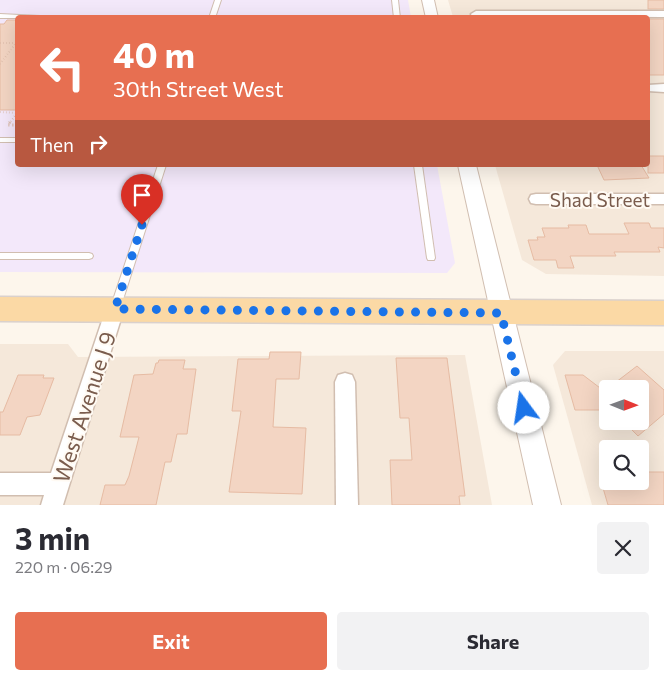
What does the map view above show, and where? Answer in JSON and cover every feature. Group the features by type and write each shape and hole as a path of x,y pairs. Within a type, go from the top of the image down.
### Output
{"main road":[{"path":"0,309 664,313"}],"street":[{"path":"428,0 431,15"},
{"path":"476,14 664,14"},
{"path":"650,88 664,88"},
{"path":"467,167 547,505"},
{"name":"Shad Street","path":"536,198 664,199"},
{"name":"West Avenue J 9","path":"52,505 115,309"},
{"path":"345,382 347,505"},
{"path":"0,484 59,484"}],"lane":[{"path":"213,15 218,0"},
{"path":"395,0 397,15"},
{"path":"0,16 15,17"},
{"path":"0,140 15,140"},
{"path":"115,309 161,167"},
{"path":"418,167 431,258"},
{"path":"0,256 89,256"}],"path":[{"path":"0,43 15,43"},
{"path":"0,64 15,45"},
{"path":"0,112 15,113"},
{"path":"15,116 8,125 15,125"}],"shaded area":[{"path":"0,0 408,0 411,15 15,15 15,167 437,167 455,263 447,273 0,272"},
{"path":"448,0 664,0 664,276 546,274 522,260 496,167 650,167 650,15 452,15"},
{"path":"0,344 68,344 78,357 465,355 492,505 0,505"},
{"path":"565,351 664,351 664,505 592,505 553,365"}],"building":[{"path":"648,0 664,0 664,9 648,9"},
{"path":"650,19 664,19 664,75 650,75"},
{"path":"7,20 15,20 15,110 0,110 0,24 4,24"},
{"path":"650,156 664,156 664,173 648,173"},
{"path":"598,167 642,167 649,178 604,180"},
{"path":"624,223 649,223 651,228 664,228 664,248 658,247 660,252 614,252 616,256 570,256 574,268 558,268 556,260 534,260 528,240 538,240 537,237 545,237 542,228 569,228 568,225 586,225 589,234 629,234"},
{"path":"270,352 301,352 299,379 276,379 273,427 306,428 302,494 229,492 241,411 232,411 238,359 269,359"},
{"path":"396,358 447,358 465,496 459,496 460,505 392,505 390,460 412,460 409,418 400,418"},
{"path":"159,360 185,360 183,369 196,369 187,434 177,434 171,462 165,462 156,505 100,505 105,485 125,485 129,476 139,437 120,437 134,375 153,374 156,363"},
{"path":"637,366 664,390 664,414 649,427 649,380 619,380"},
{"path":"18,375 44,375 43,378 54,378 40,415 27,417 20,435 0,435 0,412 3,412"},
{"path":"565,375 583,375 599,387 599,410 575,410"},
{"path":"632,430 645,430 638,436"},
{"path":"649,472 664,472 664,505 608,505 604,490 649,490"}],"route":[{"path":"142,225 115,309 501,313 524,408"}]}
